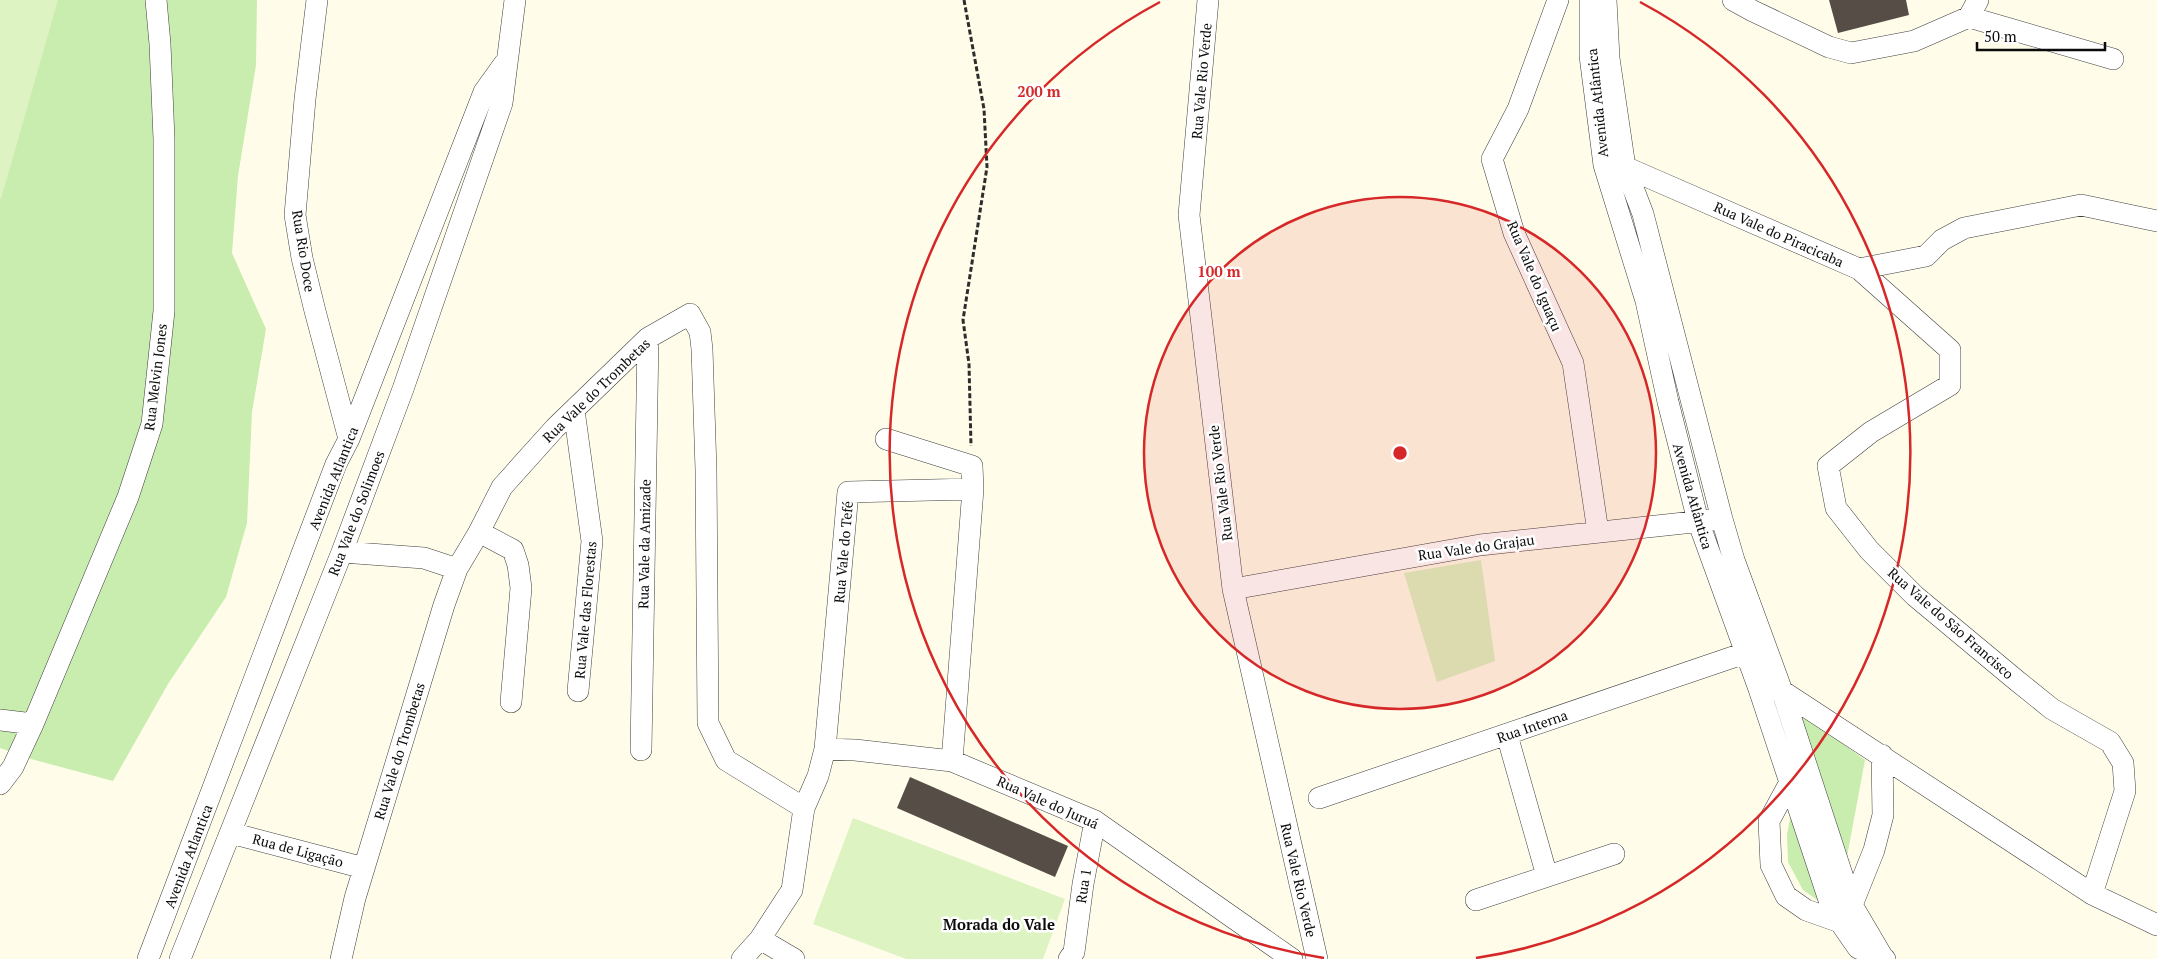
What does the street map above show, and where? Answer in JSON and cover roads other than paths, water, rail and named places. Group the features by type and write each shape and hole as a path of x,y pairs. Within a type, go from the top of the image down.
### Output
{"street":[{"name":"Rua Melvin Jones","path":"0,784 13,767 33,724 128,497 152,424 164,301 164,139 156,0"},
{"name":"Rua Rio Doce","path":"318,0 305,99 295,215 302,258 349,439"},
{"name":"Avenida Atlantica","path":"148,959 336,464 349,439 484,92 507,60 515,0"},
{"name":"Rua Vale Rio Verde","path":"1208,0 1188,215 1233,589 1317,959"},
{"name":"Rua Vale do Iguaçu","path":"1558,0 1518,109 1492,159 1514,233 1573,363 1598,532"},
{"name":"Avenida Atlântica","path":"1590,0 1590,56 1604,165 1646,301 1668,402 1698,521 1759,689 1789,784 1838,921 1860,948 1884,958"},
{"name":"Avenida Atlântica","path":"1606,0 1609,58 1626,167 1643,214 1734,560 1782,691 1852,904 1860,948"},
{"path":"1733,0 1829,47 1851,53 1914,40 1973,8 2113,58"},
{"name":"Rua Vale do Solimoes","path":"180,959 342,552 403,389 502,103 507,60"},
{"name":"Rua Vale do Piracicaba","path":"1604,165 1626,167 1858,269 1926,256 1942,240 1964,228 2081,205 2157,221"},
{"name":"Rua Vale do São Francisco","path":"1858,269 1950,350 1950,385 1871,432 1828,466 1836,508 1870,550 1915,596 2052,709 2110,742 2123,763 2126,791 2092,894"},
{"name":"Rua Vale do Trombetas","path":"341,959 355,898 444,605 457,569 480,532 502,487 574,410 648,338 690,314 700,332 702,349 706,470 708,723 726,760 804,808"},
{"name":"Rua Vale da Amizade","path":"641,750 648,338"},
{"name":"Rua Vale das Florestas","path":"574,410 592,541 578,691"},
{"path":"886,440 972,466 973,489 952,762"},
{"name":"Rua Vale do Tefé","path":"742,959 760,939 792,890 804,808 818,776 825,749 848,492 973,489"},
{"name":"Rua Vale do Grajau","path":"1233,589 1470,547 1722,519"},
{"path":"480,532 513,550 518,565 521,588 511,702"},
{"path":"342,552 424,558 457,569"},
{"name":"Rua Interna","path":"1318,798 1746,653"},
{"path":"1759,689 1782,691 2092,894 2157,925"},
{"path":"0,720 33,724"},
{"path":"1507,735 1547,876"},
{"name":"Rua Vale do Juruá","path":"825,749 855,750 952,762 1095,821 1292,959"},
{"path":"1789,784 1770,821 1771,865 1786,896 1806,910 1838,921 1852,904 1874,850 1883,815 1882,755"},
{"name":"Rua 1","path":"1076,957 1083,884 1095,821"},
{"name":"Rua de Ligação","path":"231,833 364,868"},
{"path":"1476,900 1614,854"},
{"path":"760,939 794,959"}],"district":[{"name":"Morada do Vale","path":"999,924"}]}
